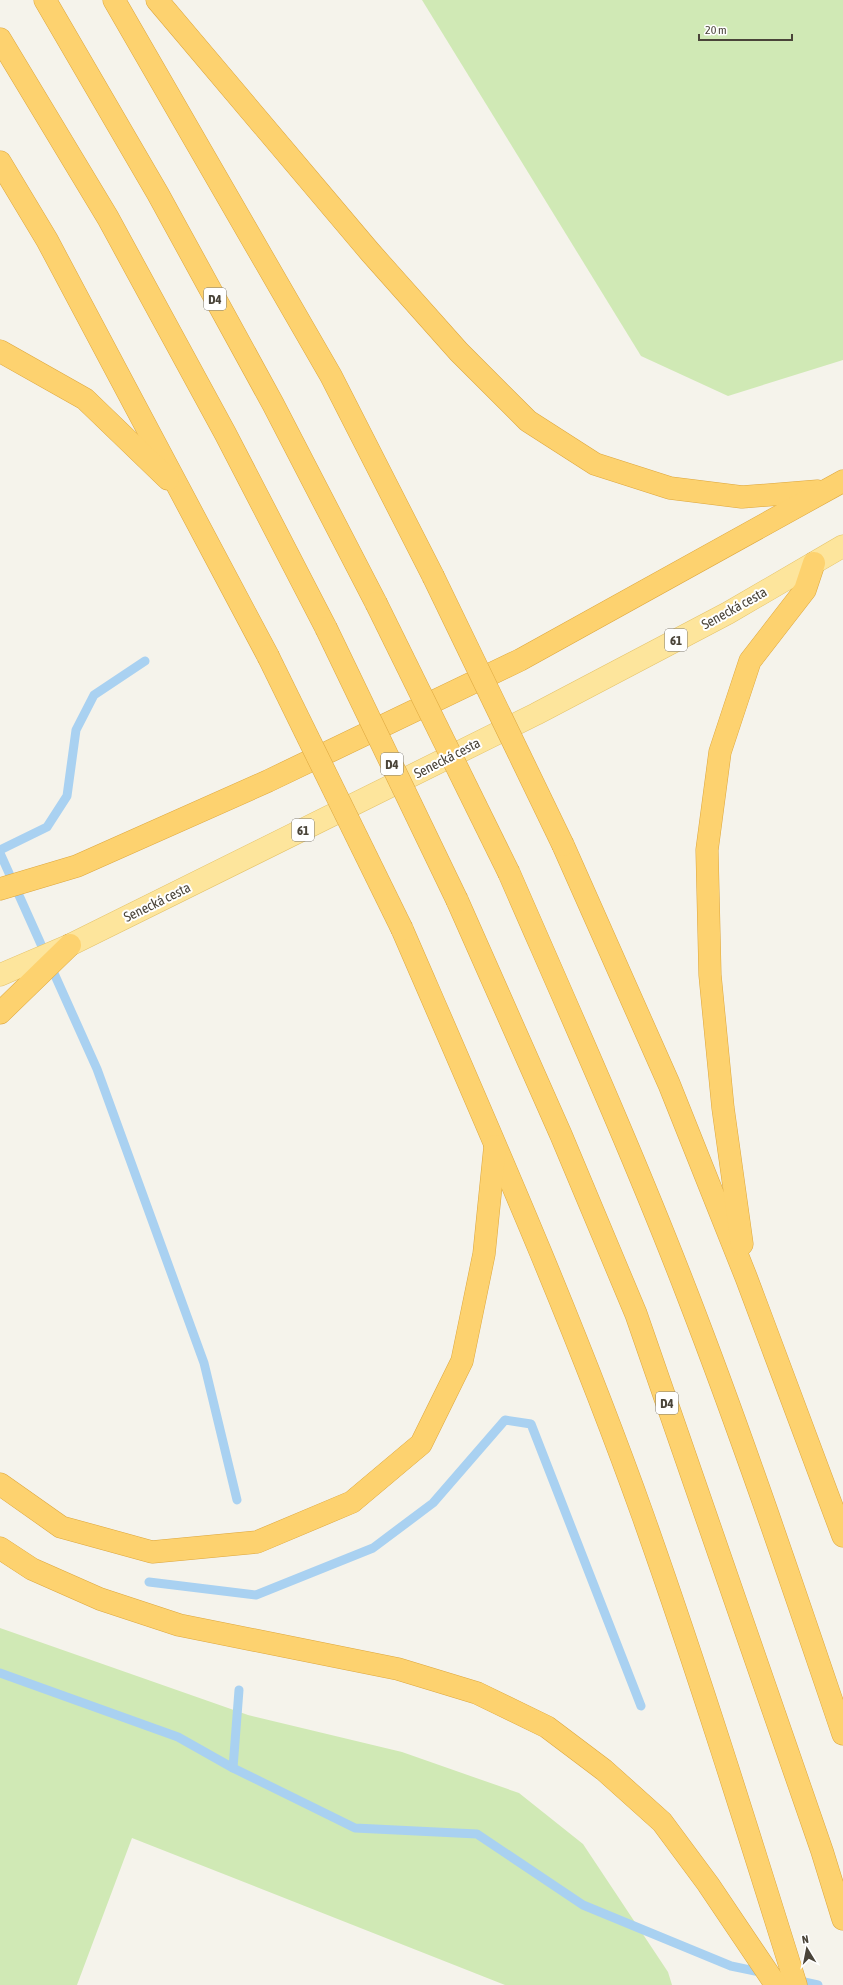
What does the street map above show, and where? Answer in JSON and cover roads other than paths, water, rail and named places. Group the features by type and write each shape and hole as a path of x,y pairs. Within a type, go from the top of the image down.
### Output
{"highway":[{"name":"D4","path":"44,0 169,215 273,404 376,603 509,873 612,1109 690,1302 755,1475 843,1734"},
{"path":"114,0 331,376 433,576 563,845 669,1084 746,1277 843,1536"},
{"path":"157,0 370,252 459,352 528,421 595,464 670,488 742,497 835,485"},
{"name":"D4","path":"0,39 108,218 225,433 326,628 457,900 561,1135 636,1314 822,1851 843,1919"},
{"path":"0,162 47,240 268,656 402,929 495,1143 577,1342 642,1514 724,1750 796,1985"},
{"path":"0,351 85,399 183,494"},
{"path":"0,889 84,863 268,781 506,666 835,485"},
{"path":"746,1277 723,1108 710,975 707,850 720,752 750,661 805,590 814,563"},
{"path":"0,1013 70,945"},
{"path":"0,1484 61,1526 152,1552 257,1542 352,1502 421,1444 462,1360 484,1254 495,1143"},
{"path":"0,1548 32,1569 100,1599 179,1625 398,1669 477,1693 547,1727 604,1770 662,1822 708,1884 776,1985"}],"main road":[{"name":"Senecká cesta","path":"0,975 70,945 536,714 728,612 843,546"}],"waterway":[{"path":"0,850 47,827 67,796 76,730 94,695 145,661"},
{"path":"0,853 97,1069 204,1363 237,1500"},
{"path":"149,1582 256,1595 373,1548 433,1503 505,1420 531,1424 641,1706"},
{"path":"0,1673 178,1737 233,1768 355,1828 477,1834 583,1905 731,1966 765,1973"},
{"path":"233,1768 239,1690"},
{"path":"795,1980 818,1985"}]}
